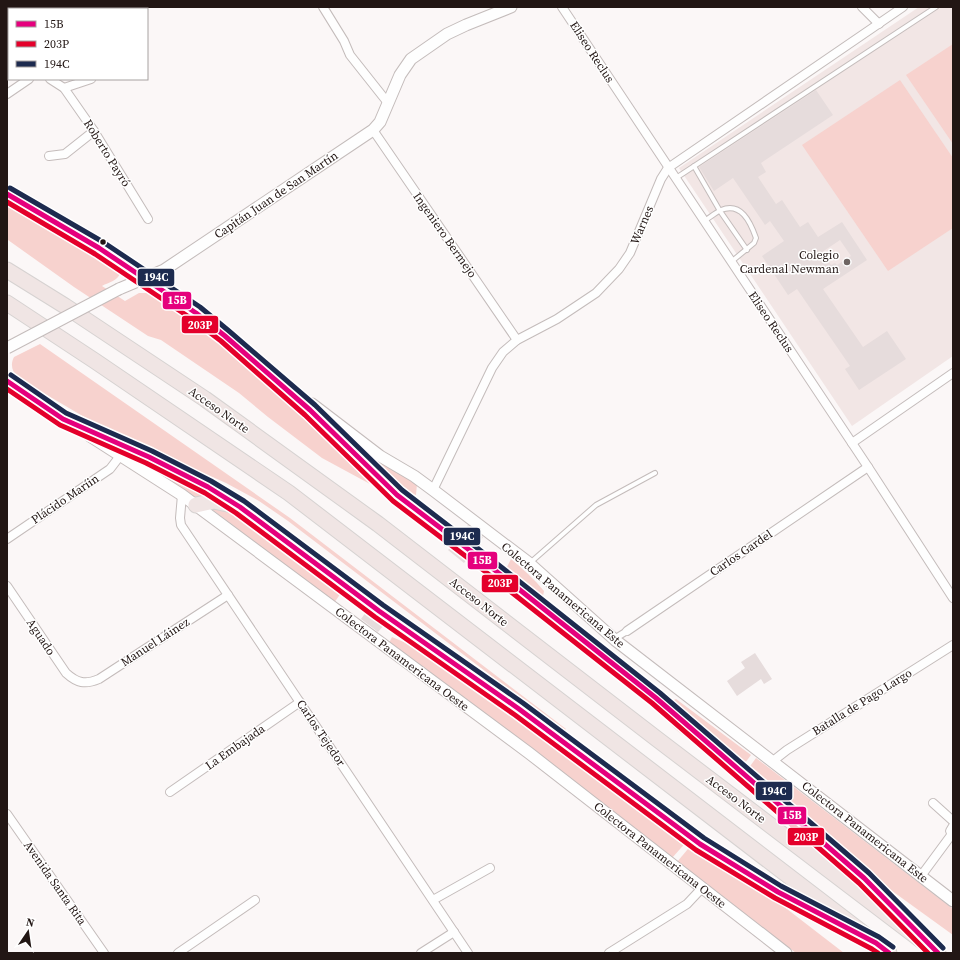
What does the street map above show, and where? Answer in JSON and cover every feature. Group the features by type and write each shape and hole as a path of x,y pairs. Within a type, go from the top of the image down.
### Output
{"highway":[{"name":"Acceso Norte","path":"7,270 65,306 205,399 378,524 937,952"},
{"path":"7,303 289,493 889,953"},
{"path":"225,336 310,410 398,495 456,540"},
{"path":"63,419 149,457 208,487 240,507 371,605"},
{"path":"196,505 214,501 240,507"},
{"path":"472,552 656,698 864,878 937,952"},
{"path":"389,618 520,709 700,844 778,892 876,943"}],"street":[{"path":"323,7 344,41 350,55 388,103"},
{"name":"Capitán Juan de San Martín","path":"7,348 119,289 164,270 373,130 380,122 400,75 411,59 447,34 466,24 510,7"},
{"name":"Eliseo Reclus","path":"562,7 868,467 953,598"},
{"path":"862,7 879,24"},
{"name":"Warnes","path":"433,490 492,368 503,352 517,340 557,319 596,292 619,269 630,253 661,178 668,168 903,7"},
{"path":"7,94 28,80"},
{"name":"Roberto Payró","path":"52,80 64,88 94,131 148,219"},
{"path":"64,88 88,80"},
{"name":"Ingeniero Bermejo","path":"373,130 517,340"},
{"path":"49,156 66,154 94,131"},
{"name":"Colectora Panamericana Este","path":"10,195 99,248 196,313 364,445 433,490 529,564 614,639 953,901"},
{"path":"852,443 953,373"},
{"name":"Colectora Panamericana Oeste","path":"7,381 196,505 529,753 786,953"},
{"name":"Plácido Maríin","path":"7,539 110,469 120,456"},
{"name":"Carlos Gardel","path":"614,639 868,467"},
{"name":"Carlos Tejedor","path":"182,495 180,518 181,525 468,953"},
{"path":"181,510 188,504 196,505"},
{"name":"Aguado","path":"7,586 66,673 72,679 80,682"},
{"name":"Manuel Láinez","path":"80,682 91,682 99,679 228,594"},
{"name":"Batalla de Pago Largo","path":"773,761 787,750 953,645"},
{"name":"La Embajada","path":"170,792 300,702"},
{"path":"933,802 953,821"},
{"name":"Avenida Santa Rita","path":"7,814 104,953"},
{"path":"921,876 953,832"},
{"path":"433,900 490,868"},
{"path":"613,952 687,904 702,888"},
{"path":"178,953 255,900"},
{"path":"421,953 454,932"}],"lane":[{"path":"675,178 936,7"},
{"path":"694,166 720,211 746,250"},
{"path":"704,222 720,211 730,208 736,208 742,212 756,238 754,244 731,262"},
{"path":"529,564 596,505 655,473"}],"shaded area":[{"name":"Colegio Cardenal Newman","path":"919,7 953,7 953,356 852,426 679,168"},
{"path":"953,44 953,144 906,75"},
{"path":"900,80 953,158 953,228 888,271 802,145"},
{"path":"7,201 106,261 120,273 115,280 102,286 125,301 139,293 148,293 149,290 164,298 206,328 339,445 340,450 365,476 370,484 322,458 239,393 161,340 148,336 74,287 8,240"},
{"path":"40,344 290,518 566,729 564,731 288,521 259,501 226,483 103,428 18,378 12,368 14,357"},
{"path":"358,447 417,484 416,495 405,489 357,450"},
{"path":"157,471 209,497 196,499 157,475"},
{"path":"209,507 225,507 245,518 341,593 334,603"},
{"path":"511,559 544,591 543,596 507,567"},
{"path":"392,637 425,651 689,839 672,858 389,643"},
{"path":"645,696 768,801 675,729"},
{"path":"676,699 751,755 742,767 693,721 674,700"},
{"path":"756,758 953,909 953,935 888,888 748,769"},
{"path":"693,843 761,889 844,953 796,953 677,862"}],"building":[{"path":"816,90 833,115 761,163 766,172 758,177 776,204 782,200 800,227 808,222 818,237 842,222 867,260 823,289 863,347 887,331 906,359 859,390 845,369 850,366 797,289 788,295 762,256 784,241 770,221 765,225 733,178 714,191 699,167","holes":["840,240 851,256 837,265 835,263 831,265 822,252"]},
{"path":"468,525 483,537 478,545 474,543 465,547 463,550 467,559 464,563 448,550 451,547 455,549 463,546 465,541 462,533"},
{"path":"377,598 393,610 386,610 381,613 380,618 384,625 378,632 361,619 366,612 370,614 378,611 380,606"},
{"path":"755,653 772,679 764,684 761,679 737,696 727,681 745,668 741,662"}],"tunnel":[{"path":"456,540 472,552"},
{"path":"371,605 389,618"}],"transit line":[{"name":"194C","path":"10,188 103,242 200,307 315,405 402,490 660,693 869,873 943,948"},
{"name":"15B","path":"7,194 99,248 196,313 225,336 310,410 397,495 472,552 656,698 864,878 938,953"},
{"name":"203P","path":"7,202 95,254 192,319 221,341 305,415 393,501 652,703 859,883 928,953"},
{"name":"194C","path":"11,375 66,413 152,451 211,481 244,501 383,605 523,703 704,838 781,886 879,937 893,947"},
{"name":"15B","path":"7,381 63,419 149,457 208,487 240,507 379,611 519,709 700,844 778,892 876,943 889,953"},
{"name":"203P","path":"7,389 60,425 146,463 205,493 236,513 375,617 515,715 696,850 775,898 878,953"}],"place":[{"name":"Colegio Cardenal Newman","path":"847,262"}]}
